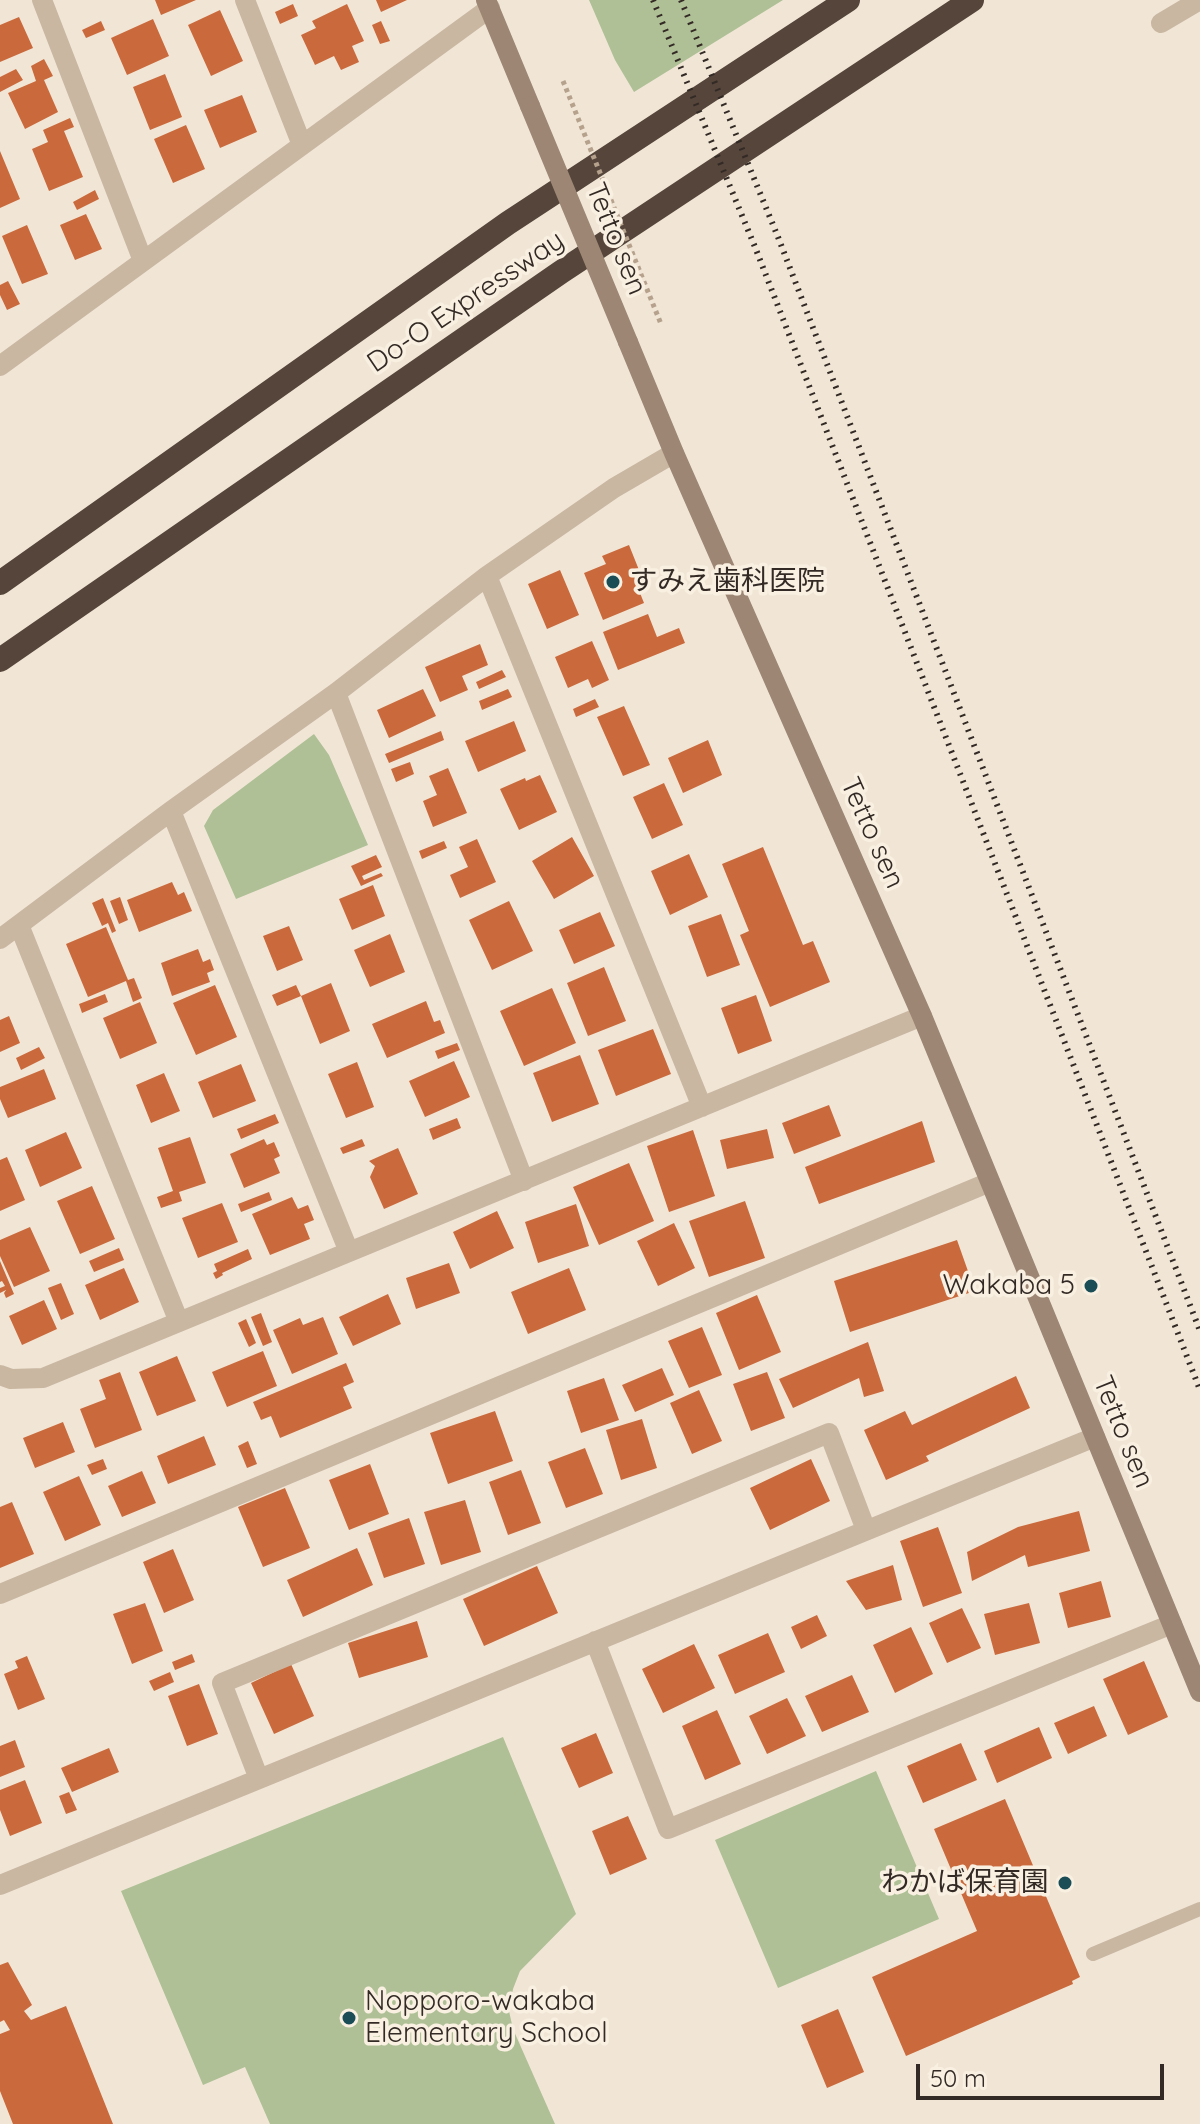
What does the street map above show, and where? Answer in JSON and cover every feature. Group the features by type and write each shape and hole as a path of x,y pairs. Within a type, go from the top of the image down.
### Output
{"highway":[{"name":"Do-O Expressway","path":"0,583 508,223 848,0"},
{"name":"Do-O Expressway","path":"0,660 561,272 972,0"}],"street":[{"path":"42,0 143,261"},
{"path":"245,0 302,145"},
{"path":"1161,23 1195,1"},
{"path":"0,366 302,145 488,4"},
{"name":"Tetto sen","path":"488,4 674,453 922,1016 1200,1692"},
{"path":"0,939 336,693 487,576 614,488 674,453"},
{"path":"487,576 702,1107"},
{"path":"336,693 524,1181"},
{"path":"171,811 349,1252"},
{"path":"19,925 179,1322"},
{"path":"0,1375 11,1379 43,1378 922,1016"},
{"path":"0,1594 990,1182"},
{"path":"259,1779 222,1683 829,1433 866,1530"},
{"path":"0,1885 1095,1437"},
{"path":"595,1641 668,1829 1172,1624"}],"lane":[{"path":"1093,1954 1200,1909"}],"path":[{"path":"563,81 661,324"}],"green space":[{"path":"589,0 783,0 634,92 615,60"},
{"path":"314,734 329,755 368,845 236,899 204,826 213,810"},
{"path":"503,1737 576,1914 520,1971 509,2011 513,2029 555,2124 270,2124 245,2067 203,2085 121,1891"},
{"path":"876,1771 939,1919 778,1988 715,1840"}],"building":[{"path":"155,0 196,0 161,15"},
{"path":"376,0 407,0 381,12"},
{"path":"293,4 298,16 280,24 275,12"},
{"path":"347,4 364,41 352,46 359,62 341,70 334,56 315,65 301,35 316,28 312,21"},
{"path":"220,10 243,61 211,76 188,25"},
{"path":"19,17 33,48 0,62 0,25"},
{"path":"153,19 169,56 127,75 111,38"},
{"path":"101,21 105,30 86,38 82,30"},
{"path":"381,21 390,41 380,44 372,25"},
{"path":"44,59 53,76 44,80 58,112 25,129 8,93 36,81 31,66"},
{"path":"16,69 23,80 0,92 0,77"},
{"path":"165,74 182,117 150,130 133,87"},
{"path":"242,95 257,132 220,148 204,110"},
{"path":"70,118 74,127 64,131 83,177 49,191 32,149 48,142 43,130"},
{"path":"186,125 205,169 173,183 154,139"},
{"path":"0,151 20,199 0,208"},
{"path":"95,190 99,199 77,210 73,202"},
{"path":"86,214 102,249 75,260 60,225"},
{"path":"27,225 48,274 22,284 2,236"},
{"path":"8,281 20,304 7,310 0,295 0,285"},
{"name":"すみえ歯科医院","path":"629,545 643,580 636,583 644,603 603,620 584,573 606,564 602,556"},
{"path":"560,570 579,615 547,629 528,584"},
{"path":"648,614 657,637 679,628 685,643 618,670 603,632"},
{"path":"592,641 609,680 592,688 588,679 568,688 555,657"},
{"path":"480,644 488,665 462,676 468,690 440,702 425,667"},
{"path":"502,670 506,677 479,689 476,682"},
{"path":"423,689 436,716 389,738 377,710"},
{"path":"508,689 512,697 482,710 479,701"},
{"path":"595,699 599,707 576,717 573,709"},
{"path":"624,706 650,765 623,776 597,717"},
{"path":"514,721 526,751 478,772 465,741"},
{"path":"441,731 444,740 389,763 385,754"},
{"path":"708,740 722,775 683,793 668,758"},
{"path":"410,762 414,774 396,782 391,769"},
{"path":"448,768 467,813 433,827 423,801 437,795 429,776"},
{"path":"540,775 557,812 519,830 500,789"},
{"path":"664,783 683,825 652,839 633,797"},
{"path":"572,837 594,876 554,899 532,861"},
{"path":"477,839 496,882 460,898 450,875 468,867 459,847"},
{"path":"444,841 447,848 422,859 419,851"},
{"path":"763,847 803,945 813,941 830,982 770,1007 740,935 749,931 722,864"},
{"path":"689,854 708,897 670,915 651,871"},
{"path":"376,855 382,867 362,876 364,880 381,873 383,876 361,886 351,866"},
{"path":"172,882 178,895 184,892 192,911 139,932 127,900"},
{"path":"373,885 385,916 352,930 339,899"},
{"path":"120,897 128,920 119,924 110,901"},
{"path":"103,898 116,931 112,933 108,923 102,926 92,903"},
{"path":"509,901 533,951 492,970 469,920"},
{"path":"600,912 615,946 574,964 559,930"},
{"path":"721,914 740,965 707,977 688,926"},
{"path":"289,926 303,960 277,971 263,936"},
{"path":"106,927 128,980 134,978 142,998 133,1002 126,981 88,997 66,944"},
{"path":"390,934 405,972 370,987 354,950"},
{"path":"198,949 203,962 210,959 214,970 207,973 210,982 172,996 161,963"},
{"path":"604,967 626,1021 588,1036 567,983"},
{"path":"331,983 350,1031 320,1044 301,996"},
{"path":"215,985 237,1037 196,1055 173,1003"},
{"path":"296,985 301,996 277,1006 272,995"},
{"path":"552,988 576,1043 524,1066 500,1011"},
{"path":"105,994 108,1002 82,1013 79,1004"},
{"path":"756,995 772,1041 738,1054 721,1008"},
{"path":"426,1001 434,1022 440,1020 445,1033 387,1058 372,1024"},
{"path":"140,1002 157,1043 120,1059 103,1018"},
{"path":"9,1016 20,1043 0,1052 0,1020"},
{"path":"653,1029 671,1074 616,1096 598,1050"},
{"path":"457,1043 460,1050 438,1059 435,1051"},
{"path":"39,1047 45,1058 21,1070 16,1058"},
{"path":"580,1055 599,1104 552,1122 533,1073"},
{"path":"454,1061 470,1097 425,1117 409,1081"},
{"path":"357,1062 374,1107 346,1118 328,1074"},
{"path":"241,1064 256,1101 213,1118 198,1082"},
{"path":"44,1069 56,1099 8,1118 0,1099 0,1087"},
{"path":"164,1073 180,1111 151,1123 136,1085"},
{"path":"829,1105 841,1136 794,1154 782,1123"},
{"path":"275,1114 279,1123 241,1139 237,1129"},
{"path":"457,1118 461,1128 433,1140 429,1129"},
{"path":"922,1121 935,1162 819,1204 805,1167"},
{"path":"767,1129 774,1158 727,1169 720,1140"},
{"path":"693,1130 715,1196 669,1212 647,1146"},
{"path":"66,1132 82,1168 40,1187 25,1150"},
{"path":"190,1137 206,1183 179,1192 182,1201 161,1208 157,1197 173,1191 158,1148"},
{"path":"264,1139 267,1145 274,1142 280,1156 274,1159 280,1173 244,1188 230,1154"},
{"path":"362,1139 365,1146 343,1154 340,1148"},
{"path":"398,1148 418,1194 384,1209 370,1177 375,1166 369,1161"},
{"path":"7,1157 25,1200 0,1211 0,1160"},
{"path":"629,1163 654,1221 599,1245 573,1187"},
{"path":"92,1186 115,1239 80,1254 57,1201"},
{"path":"269,1192 272,1200 241,1212 238,1204"},
{"path":"292,1197 298,1209 308,1205 314,1220 304,1224 310,1239 270,1255 252,1214"},
{"path":"745,1201 765,1258 709,1277 689,1221"},
{"path":"222,1203 238,1242 198,1258 182,1218"},
{"path":"576,1204 589,1246 538,1263 525,1222"},
{"path":"497,1211 514,1248 470,1269 453,1232"},
{"path":"674,1223 695,1268 658,1286 637,1241"},
{"path":"30,1227 50,1271 14,1287 0,1256 0,1240"},
{"path":"957,1240 975,1291 850,1332 834,1281"},
{"path":"119,1248 124,1260 94,1272 89,1261"},
{"path":"248,1249 252,1259 216,1279 214,1264"},
{"path":"0,1261 14,1294 6,1298 6,1290 0,1293 0,1288 5,1286 0,1282"},
{"path":"449,1263 460,1293 416,1309 406,1278"},
{"path":"124,1268 139,1302 100,1320 85,1285"},
{"path":"569,1268 586,1310 528,1334 511,1292"},
{"path":"61,1283 74,1314 61,1320 48,1288"},
{"path":"388,1294 401,1324 353,1346 339,1317"},
{"path":"757,1295 781,1352 739,1370 716,1313"},
{"path":"44,1300 57,1329 22,1345 9,1316"},
{"path":"261,1313 272,1342 263,1346 251,1317"},
{"path":"323,1317 338,1354 292,1374 273,1330 300,1318 303,1325"},
{"path":"246,1319 256,1343 249,1347 238,1323"},
{"path":"702,1327 722,1375 689,1388 668,1341"},
{"path":"868,1342 884,1391 864,1397 859,1378 793,1408 779,1379"},
{"path":"263,1351 277,1386 227,1407 212,1372"},
{"path":"177,1356 196,1401 157,1416 139,1372"},
{"path":"346,1363 354,1382 343,1387 352,1408 280,1438 271,1416 261,1420 253,1402"},
{"path":"662,1368 674,1395 635,1412 622,1385"},
{"path":"120,1372 142,1430 95,1448 80,1409 106,1399 99,1380"},
{"path":"767,1372 785,1418 751,1431 733,1384"},
{"path":"1016,1376 1030,1408 926,1456 929,1461 886,1480 864,1430 905,1411 912,1425"},
{"path":"604,1378 619,1420 581,1433 567,1391"},
{"path":"699,1390 722,1441 692,1454 670,1403"},
{"path":"495,1411 513,1461 448,1484 430,1433"},
{"path":"642,1419 657,1468 621,1480 606,1430"},
{"path":"63,1422 75,1452 35,1468 23,1438"},
{"path":"204,1436 216,1465 168,1484 157,1456"},
{"path":"248,1441 257,1464 247,1468 238,1446"},
{"path":"585,1448 603,1494 566,1508 548,1462"},
{"path":"103,1459 107,1469 92,1475 87,1465"},
{"path":"811,1459 830,1501 770,1530 750,1488"},
{"path":"370,1464 389,1514 349,1530 329,1480"},
{"path":"521,1470 541,1523 508,1535 489,1482"},
{"path":"142,1471 156,1503 122,1517 108,1486"},
{"path":"79,1476 101,1525 65,1541 43,1492"},
{"path":"285,1488 310,1548 263,1567 238,1507"},
{"path":"465,1500 481,1552 441,1565 424,1512"},
{"path":"12,1502 34,1554 0,1568 0,1507"},
{"path":"1079,1511 1090,1551 1028,1567 1025,1555 972,1581 967,1552 1018,1527"},
{"path":"409,1518 425,1564 384,1578 368,1533"},
{"path":"938,1527 962,1593 923,1607 900,1541"},
{"path":"357,1548 373,1585 303,1617 287,1580"},
{"path":"173,1549 194,1600 164,1613 143,1562"},
{"path":"893,1565 902,1600 866,1610 846,1581"},
{"path":"537,1566 558,1613 484,1646 463,1599"},
{"path":"1101,1581 1111,1617 1068,1628 1059,1593"},
{"path":"145,1603 163,1651 132,1664 113,1614"},
{"path":"1029,1603 1040,1643 995,1655 984,1614"},
{"path":"962,1608 981,1648 947,1663 929,1623"},
{"path":"817,1615 827,1636 801,1649 791,1627"},
{"path":"417,1621 428,1657 359,1678 348,1643"},
{"path":"911,1627 933,1674 895,1693 873,1645"},
{"path":"768,1633 785,1672 735,1694 718,1655"},
{"path":"694,1644 715,1688 663,1713 642,1669"},
{"path":"192,1654 195,1662 175,1670 172,1662"},
{"path":"27,1656 45,1699 18,1710 4,1674 18,1668 15,1661"},
{"path":"1144,1661 1168,1717 1128,1735 1103,1679"},
{"path":"291,1664 314,1716 274,1734 251,1683"},
{"path":"170,1672 174,1682 154,1691 149,1681"},
{"path":"852,1675 869,1712 822,1732 805,1696"},
{"path":"199,1684 218,1734 187,1746 168,1696"},
{"path":"787,1698 806,1736 767,1754 749,1716"},
{"path":"1094,1706 1107,1736 1068,1754 1054,1723"},
{"path":"717,1710 741,1764 705,1780 682,1726"},
{"path":"1039,1727 1052,1758 997,1783 984,1751"},
{"path":"596,1733 613,1773 579,1788 561,1748"},
{"path":"15,1740 25,1767 0,1777 0,1746"},
{"path":"961,1743 977,1780 923,1803 907,1766"},
{"path":"109,1748 119,1772 72,1792 61,1768"},
{"path":"25,1780 42,1823 10,1836 0,1810 0,1790"},
{"path":"69,1792 77,1810 66,1814 59,1796"},
{"path":"1005,1799 1080,1977 1072,1981 1073,1984 906,2056 872,1977 977,1931 934,1829"},
{"path":"628,1816 647,1859 610,1875 592,1831"},
{"path":"8,1962 32,2005 24,2011 31,2020 66,2006 113,2124 13,2124 0,2091 0,2034 10,2030 4,2020 0,2022 0,1965"},
{"path":"838,2009 864,2072 827,2088 801,2025"}],"railway":[{"path":"653,0 755,247 1200,1390"},
{"path":"681,0 778,237 1200,1331"}],"place":[{"name":"すみえ歯科医院","path":"613,582"},
{"name":"Wakaba 5","path":"1091,1286"},
{"name":"わかば保育園","path":"1065,1883"},
{"name":"Nopporo-wakaba Elementary School","path":"349,2018"}]}
